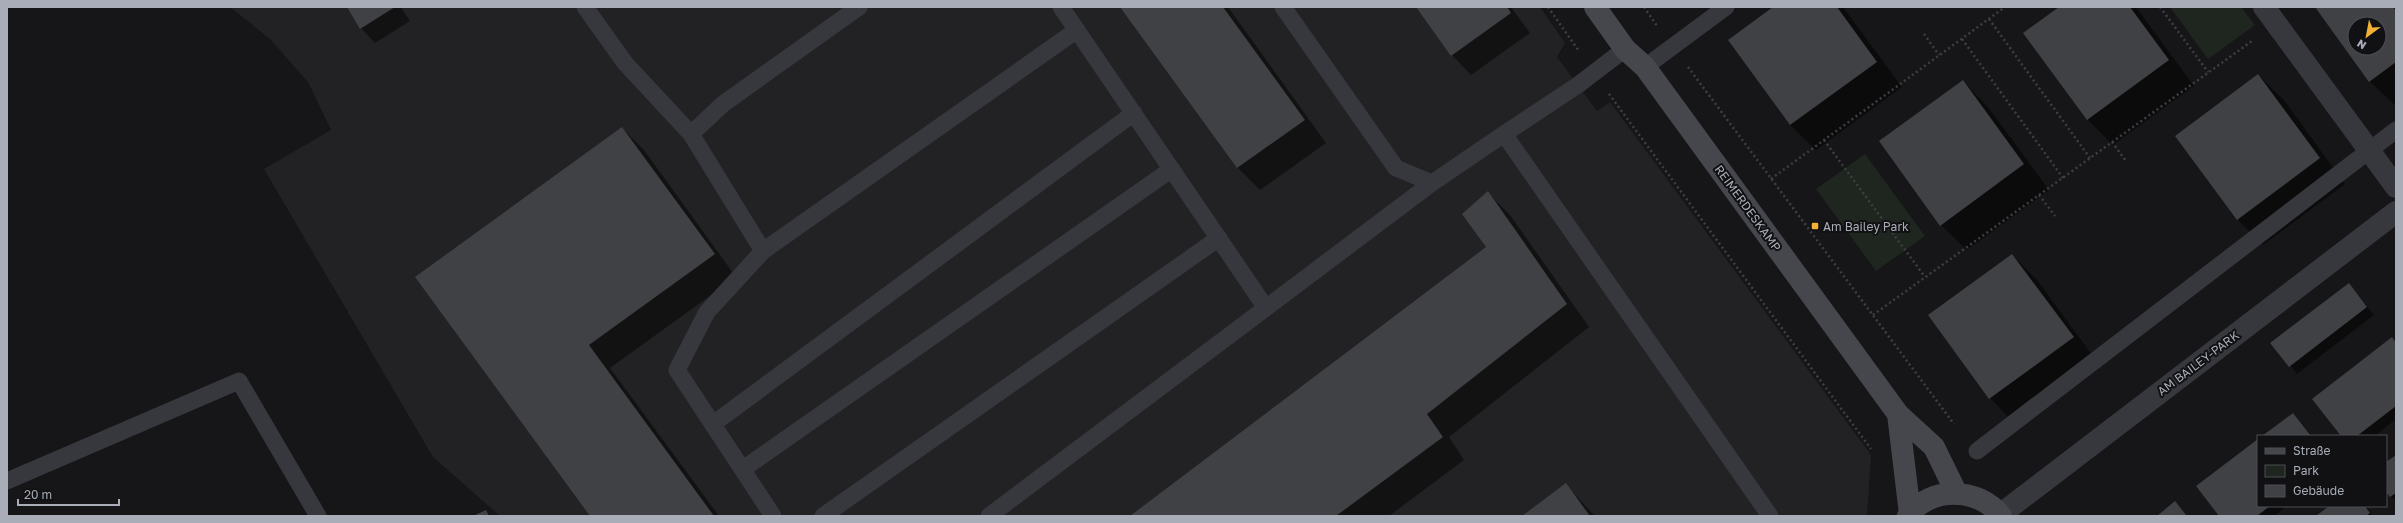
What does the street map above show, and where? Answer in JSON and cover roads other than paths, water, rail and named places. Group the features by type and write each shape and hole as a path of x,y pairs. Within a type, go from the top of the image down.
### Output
{"main road":[{"name":"REIMERDESKAMP","path":"1595,7 1625,49 1645,67 1898,414 1934,447 1957,494"},
{"name":"REIMERDESKAMP","path":"1898,414 1909,515"},
{"path":"1909,515 1933,498 1957,494 1981,500 2001,515"}],"street":[{"path":"2270,15 2396,187"},
{"name":"AM BAILEY-PARK","path":"2001,515 2396,212"}],"lane":[{"path":"585,7 625,63 691,134 763,251"},
{"path":"691,134 722,104 859,7"},
{"path":"1061,7 1266,308"},
{"path":"1283,7 1396,168 1432,183"},
{"path":"1645,67 1726,7"},
{"path":"773,516 677,370 707,312 763,251 1077,30"},
{"path":"990,516 1432,183 1594,73 1625,49"},
{"path":"713,424 1134,113"},
{"path":"1977,451 2396,130"},
{"path":"1504,134 1770,516"},
{"path":"742,469 1172,169"},
{"path":"823,516 1219,238"},
{"path":"7,481 239,381 318,516"}],"place":[{"name":"Am Bailey Park","path":"1815,226"}]}
